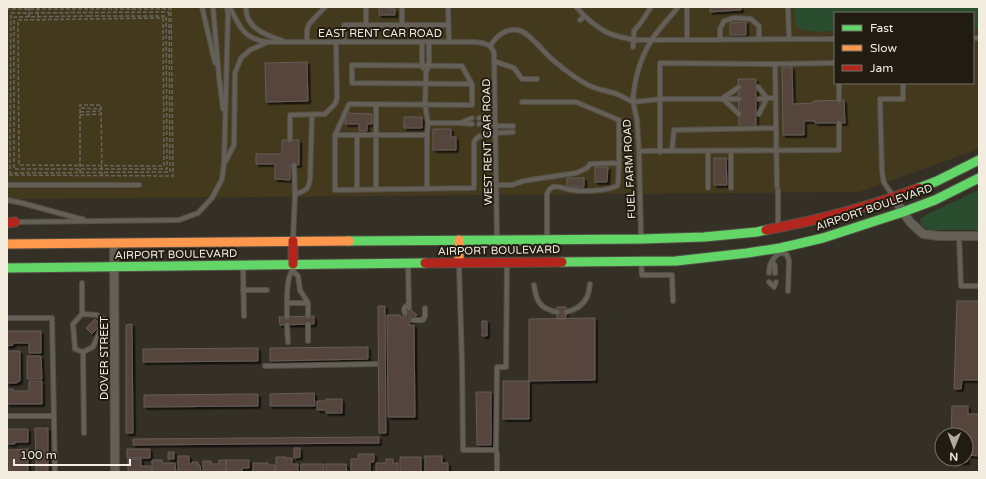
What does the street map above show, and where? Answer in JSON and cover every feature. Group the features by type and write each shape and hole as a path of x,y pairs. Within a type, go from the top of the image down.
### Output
{"main road":[{"name":"AIRPORT BOULEVARD","path":"7,244 293,240 547,240 641,250 676,261 747,253 779,241 837,214 894,198 979,160"},
{"name":"AIRPORT BOULEVARD","path":"7,268 243,265 293,268 408,263 507,262 641,250 704,237 757,232 779,241 823,238 935,200 979,178"},
{"path":"293,240 293,268"},
{"path":"459,240 459,262"}],"street":[{"path":"894,198 910,222 923,234 939,236 979,236"},
{"name":"DOVER STREET","path":"114,243 116,472"}],"lane":[{"path":"202,7 218,77 225,121"},
{"path":"213,7 218,77"},
{"path":"229,7 241,29 250,37 259,41 268,42"},
{"path":"10,222 179,220 198,212 212,198 222,179 224,164 229,7"},
{"path":"246,7 248,19 254,28 287,42"},
{"path":"307,42 309,24 325,7"},
{"path":"366,7 366,26"},
{"path":"402,7 402,26"},
{"path":"448,7 449,42"},
{"path":"576,7 606,32 634,40 834,39"},
{"path":"633,47 634,31 651,7"},
{"path":"678,7 651,40 637,73 633,102 661,99 739,99"},
{"path":"687,7 687,40"},
{"path":"788,7 790,39"},
{"path":"580,20 585,16"},
{"path":"720,40 720,29 724,21 734,18 751,19 759,26 759,40"},
{"path":"344,42 344,26 449,25"},
{"name":"FUEL FARM ROAD","path":"490,46 495,39 506,30 519,30 525,33 551,59 574,77 591,86 618,95 633,102 637,120 639,151 641,250"},
{"path":"224,164 234,145 235,73 241,58 250,50 268,42"},
{"name":"EAST RENT CAR ROAD","path":"268,42 449,42 483,43 490,46"},
{"path":"290,140 290,115 325,114 335,104 337,98 336,42"},
{"path":"422,42 422,66 426,72"},
{"path":"427,189 428,123 425,105 426,72 429,66 429,42"},
{"name":"WEST RENT CAR ROAD","path":"490,46 494,52 497,240"},
{"path":"494,61 514,68 522,79 537,79"},
{"path":"660,152 660,63 834,63"},
{"path":"769,273 769,266 776,255 779,241 775,64"},
{"path":"472,84 352,83 352,65 462,66 472,84 472,105 349,104 335,135 335,190 474,188 474,142 476,138 480,135 513,132"},
{"path":"839,84 839,100"},
{"path":"894,198 884,182 882,172 880,99 903,98 903,84"},
{"path":"723,99 739,87"},
{"path":"758,87 767,98"},
{"path":"759,114 767,98"},
{"path":"759,99 776,98"},
{"path":"723,99 739,114"},
{"path":"522,102 576,102 618,120 619,163 617,186 612,189 591,190 570,190 561,187 552,187 548,190 547,240"},
{"path":"376,104 376,190"},
{"path":"294,194 304,191 309,186 312,115"},
{"path":"460,123 472,118"},
{"path":"479,118 495,118"},
{"path":"428,123 472,124"},
{"path":"639,151 839,150 839,123"},
{"path":"479,124 513,126"},
{"path":"672,152 674,130 776,128"},
{"path":"357,134 357,190"},
{"path":"335,135 427,135"},
{"path":"708,151 708,188"},
{"path":"731,151 729,168 731,188"},
{"path":"496,185 512,185 523,181 576,173 587,168 590,164 619,163"},
{"path":"293,240 294,165"},
{"path":"708,168 714,168"},
{"path":"708,180 714,180"},
{"path":"7,185 139,185"},
{"path":"7,200 77,218 101,221"},
{"path":"959,236 961,286 979,286"},
{"path":"779,241 787,255 788,291"},
{"path":"641,250 642,275 672,275 673,301"},
{"path":"772,261 775,266 776,273"},
{"path":"459,262 463,450 496,450"},
{"path":"497,472 497,367 506,367 507,262"},
{"path":"405,313 405,307 409,306 408,263"},
{"path":"243,265 244,316"},
{"path":"287,317 289,276 293,268"},
{"path":"293,268 298,276 300,290 308,303 308,316"},
{"path":"769,282 774,287 776,282"},
{"path":"82,283 82,314 73,324 75,349 83,352 93,347 106,320"},
{"path":"566,312 581,305 588,297 590,284"},
{"path":"534,285 535,294 543,307 550,311 557,312"},
{"path":"243,290 267,290"},
{"path":"287,303 308,303"},
{"path":"413,320 423,320 425,316 425,308"},
{"path":"82,314 97,315 106,320 114,321"},
{"path":"7,318 52,318 55,472"},
{"path":"287,324 288,342"},
{"path":"308,324 308,341"},
{"path":"83,352 84,433"},
{"path":"265,366 376,364"},
{"path":"7,416 53,416"}],"path":[{"path":"27,17 26,13 28,8"},
{"path":"28,8 29,13"},
{"path":"26,20 28,8"},
{"path":"28,8 29,20"},
{"path":"7,16 7,9 28,8 171,9 172,168 172,176 7,176"},
{"path":"38,8 38,13"},
{"path":"38,8 38,16"},
{"path":"38,8 38,20"},
{"path":"23,9 23,20"},
{"path":"86,9 86,19"},
{"path":"89,9 89,19"},
{"path":"158,9 158,17"},
{"path":"21,165 164,166 163,18 161,17 161,9"},
{"path":"169,12 170,172 10,173 11,13 86,13 169,12"},
{"path":"86,16 166,16 167,169 14,169 14,17 86,16"},
{"path":"21,176 21,165 19,165 18,20 158,17"},
{"path":"89,104 89,114"},
{"path":"92,104 92,114"},
{"path":"80,176 80,105 92,104 101,105 102,176"},
{"path":"80,172 80,108 101,108 101,172"},
{"path":"80,169 80,111 101,111 102,169"},
{"path":"80,165 80,114 101,114 101,165"},
{"path":"24,165 24,176"},
{"path":"88,165 88,176"},
{"path":"91,165 91,176"},
{"path":"159,166 161,169 161,176"},
{"path":"158,176 159,166"}],"shaded area":[{"path":"7,7 979,7 979,147 973,151 859,192 7,199"}],"green space":[{"path":"794,7 979,7 979,29 974,29 974,12 834,12 834,31 821,32 800,29 796,24"},
{"path":"979,190 979,230 931,230 923,227 921,224 920,219"}],"building":[{"path":"379,7 390,7 390,9 395,9 395,15 379,15"},
{"path":"710,7 741,7 741,10 710,12"},
{"path":"746,22 746,35 730,35 730,23"},
{"path":"307,62 308,101 266,102 265,63"},
{"path":"782,67 792,67 793,104 813,103 813,101 844,100 845,123 815,123 815,121 804,121 804,135 783,135"},
{"path":"738,79 756,79 756,128 739,128"},
{"path":"346,113 372,114 372,124 367,124 367,131 359,131 359,124 345,124"},
{"path":"404,117 422,117 422,128 404,128"},
{"path":"433,129 451,129 451,137 456,137 456,150 433,150"},
{"path":"282,140 299,140 299,165 290,165 290,180 275,179 275,164 256,164 256,154 282,154"},
{"path":"714,158 726,158 727,185 714,185"},
{"path":"595,167 608,167 607,182 595,182"},
{"path":"567,178 584,178 584,187 567,187"},
{"path":"957,301 979,301 979,380 962,380 961,389 954,389"},
{"path":"378,306 385,306 386,433 379,433"},
{"path":"557,307 566,307 566,319 557,319"},
{"path":"410,309 417,315 408,325 414,325 415,417 388,417 387,315 400,315 401,318"},
{"path":"314,316 314,324 280,325 279,317"},
{"path":"595,318 595,380 529,381 529,319"},
{"path":"95,319 101,325 92,334 86,328"},
{"path":"482,321 487,321 487,336 482,336"},
{"path":"132,324 133,433 126,433 126,325"},
{"path":"7,331 41,331 41,353 29,353 29,343 13,343 13,345 7,346"},
{"path":"368,347 368,359 270,361 270,348"},
{"path":"258,348 258,361 143,362 143,349"},
{"path":"7,351 20,351 20,381 17,383 7,383"},
{"path":"27,356 41,356 42,379 27,379"},
{"path":"29,381 42,381 42,404 7,404 7,389 13,389 13,391 29,391"},
{"path":"503,381 529,381 529,419 503,419"},
{"path":"476,392 491,392 491,445 477,445"},
{"path":"314,393 315,406 270,406 270,394"},
{"path":"258,394 258,406 144,407 144,395"},
{"path":"326,399 342,399 342,413 326,413 326,410 317,410 317,401 326,401"},
{"path":"952,406 968,406 968,414 979,414 979,456 974,456 974,427 951,427"},
{"path":"35,428 48,428 48,464 36,464"},
{"path":"7,429 28,429 28,442 14,442 15,444 7,444"},
{"path":"379,437 379,443 133,445 133,439"},
{"path":"294,448 300,448 300,457 294,458"},
{"path":"28,449 28,472 7,472 7,450"},
{"path":"127,449 150,449 150,458 127,458"},
{"path":"168,452 174,452 174,459 168,459"},
{"path":"358,454 374,454 374,462 370,462 370,472 351,472 351,459 358,459"},
{"path":"178,456 189,456 189,464 192,464 192,462 198,462 201,472 178,472"},
{"path":"425,456 442,456 442,463 448,463 448,472 425,472"},
{"path":"276,457 292,458 292,464 298,464 298,472 276,472"},
{"path":"400,457 421,457 421,472 400,472"},
{"path":"128,459 141,459 141,466 151,466 151,472 128,472"},
{"path":"386,459 393,459 393,463 398,463 398,472 376,472 376,463 386,463"},
{"path":"152,460 162,460 162,463 175,463 176,472 152,472"},
{"path":"219,460 226,460 226,472 203,472 203,461 211,461 211,464 219,464"},
{"path":"226,460 249,460 249,468 242,468 242,472 226,472"},
{"path":"253,463 268,463 268,465 275,465 275,472 253,472"},
{"path":"301,464 324,464 324,472 301,472"},
{"path":"326,464 346,464 347,472 326,472"},
{"path":"36,466 48,466 48,472 36,472"}],"traffic: fast":[{"path":"919,188 937,181 979,160"},
{"path":"562,262 676,261 780,248 823,238 903,212 935,200 979,178"},
{"path":"349,241 641,239 704,237 766,230"},
{"path":"7,268 425,263"}],"traffic: slow":[{"path":"459,240 459,262"},
{"path":"7,244 349,241"}],"traffic: jam":[{"path":"766,230 844,212 919,188"},
{"path":"7,223 15,222"},
{"path":"293,241 293,264"},
{"path":"425,263 562,262"}]}
